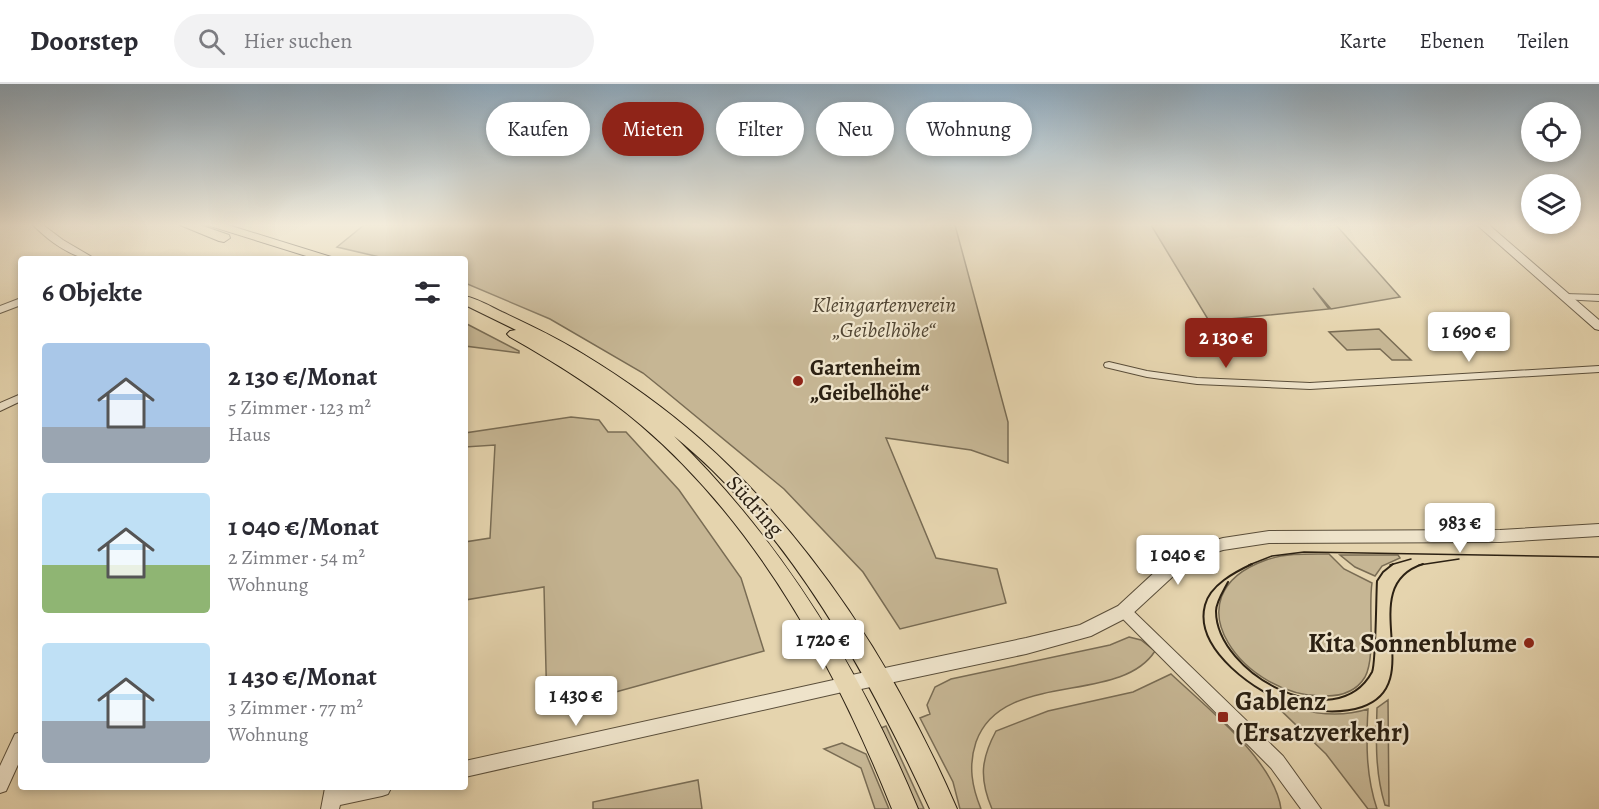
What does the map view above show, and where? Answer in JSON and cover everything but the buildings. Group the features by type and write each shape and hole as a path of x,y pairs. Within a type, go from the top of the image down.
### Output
{"main road":[{"name":"Südring","path":"468,301 544,335 629,388 695,442 736,483 791,547 830,599 902,717 944,809"},
{"name":"Südring","path":"468,313 505,329 544,350 621,400 666,437 712,485 763,549 801,603 870,726 905,809"}],"street":[{"path":"1521,259 1599,326"},
{"path":"1565,297 1599,298"},
{"path":"0,310 18,302"},
{"path":"1109,365 1147,374 1197,381 1310,386 1599,369"},
{"path":"0,408 18,399"},
{"path":"468,769 877,677 1026,646 1084,631 1124,611 1176,563 1192,554 1251,539 1320,536 1500,536 1599,530"},
{"path":"1124,611 1277,762 1312,809"},
{"path":"0,785 18,746"},
{"path":"332,798 372,790"}],"green space":[{"name":"Kleingartenverein „Geibelhöhe“","path":"468,259 964,259 1008,422 1008,463 971,450 886,438 936,558 997,569 1006,603 900,629 863,572 784,489 643,373 550,319 468,284"},
{"path":"1171,259 1366,259 1400,297 1331,309 1313,288 1329,309 1209,321"},
{"path":"468,325 519,351 519,353 468,346"},
{"path":"1379,329 1411,360 1392,360 1380,349 1347,350 1329,332"},
{"path":"571,417 599,420 608,432 626,432 679,490 741,578 764,651 547,711 544,587 468,600 468,542 490,538 495,445 468,447 468,433"},
{"path":"1329,554 1344,569 1372,583 1371,645 1368,668 1361,682 1353,690 1343,694 1326,696 1296,692 1269,681 1245,664 1228,643 1220,620 1222,597 1236,576 1274,558 1289,555"},
{"path":"1340,555 1398,555 1400,558 1382,566 1375,576 1355,567"},
{"path":"1129,637 1141,640 1155,651 1138,668 1116,678 1035,696 1010,705 990,719 976,742 972,760 973,784 981,809 960,809 953,782 920,718 930,714 927,705 935,687 951,679 1110,645"},
{"path":"1171,674 1220,719 1253,754 1276,791 1281,809 992,809 985,788 984,769 987,751 996,731 1048,711 1133,692"},
{"path":"1267,697 1292,707 1317,713 1342,714 1368,709 1368,760 1377,809 1368,809 1326,754"},
{"path":"1388,700 1389,806 1385,805 1382,793 1376,745 1377,708"},
{"path":"886,726 924,809 917,809 881,728"},
{"path":"842,743 866,754 889,809 875,809 861,768 824,749"},
{"path":"698,780 702,809 593,809 593,802"}],"tram line":[{"path":"1249,565 1272,556 1304,552 1599,557"},
{"path":"1393,564 1411,559"},
{"path":"1422,565 1459,559"},
{"path":"1252,564 1224,580 1212,591 1205,605 1204,622 1209,638 1218,654 1232,668 1263,691 1294,706 1328,711 1345,711 1362,707 1381,695 1390,678 1392,658 1390,613 1393,593 1403,576 1422,565"},
{"path":"1228,582 1216,611 1221,634 1235,656 1256,675 1280,690 1307,698 1332,699 1355,691 1372,672 1377,581 1393,564"}],"place":[{"name":"Gartenheim „Geibelhöhe“","path":"798,381"},
{"name":"Kita Sonnenblume","path":"1529,643"},
{"name":"Gablenz (Ersatzverkehr)","path":"1223,717"}]}
